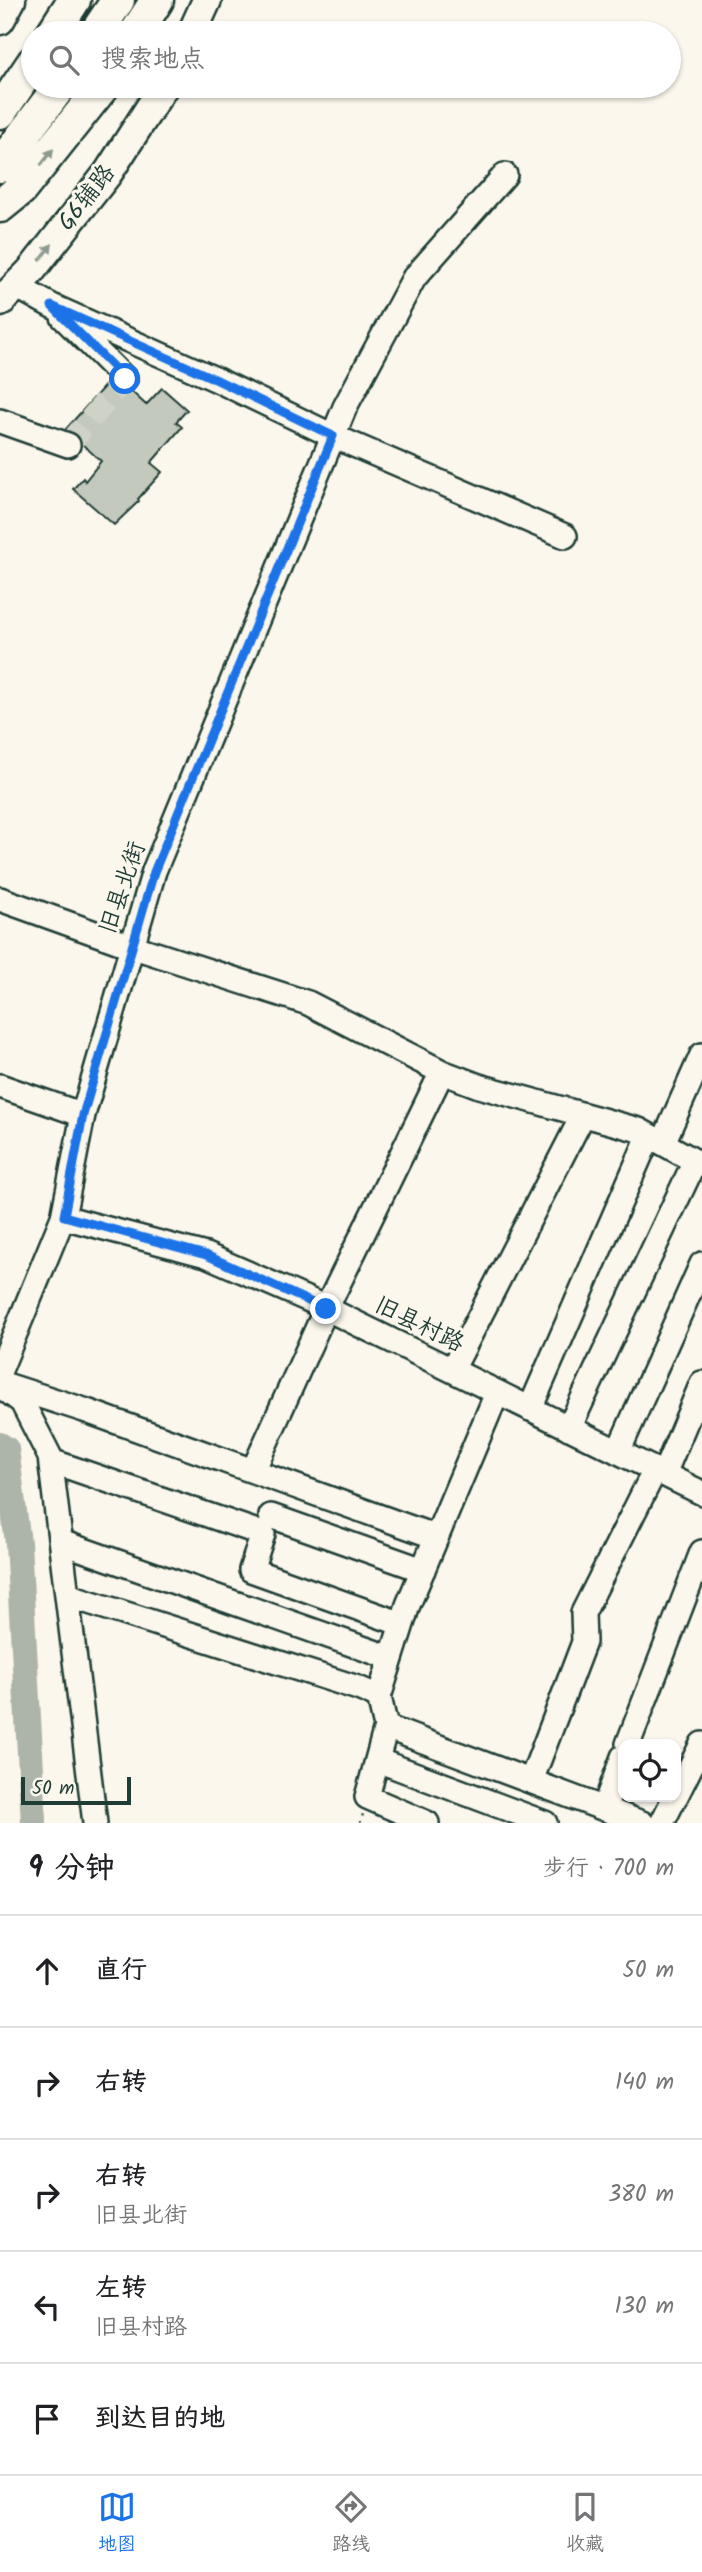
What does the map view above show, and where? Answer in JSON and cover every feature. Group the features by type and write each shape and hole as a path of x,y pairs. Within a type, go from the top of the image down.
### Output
{"highway":[{"path":"61,21 74,0"},
{"path":"104,21 118,0"},
{"path":"144,21 157,0"},
{"path":"0,112 21,80"},
{"path":"0,166 51,98"},
{"path":"0,206 21,189 93,98"}],"main road":[{"path":"197,21 207,0"},
{"name":"G6辅路","path":"8,294 30,272 108,173 156,98"}],"street":[{"name":"旧县北街","path":"0,1370 64,1216 83,1115 154,872 345,407 414,278 505,176"},
{"path":"8,294 52,306 215,379 333,436 565,536"},
{"path":"52,306 125,379"},
{"path":"0,421 68,445"},
{"path":"0,899 131,946 308,1003 442,1072 479,1086 639,1130 698,1163 569,1428"},
{"path":"530,1409 656,1139 702,1055"},
{"path":"253,1471 326,1309 442,1072"},
{"path":"0,1086 83,1115"},
{"path":"452,1370 583,1115"},
{"name":"旧县村路","path":"64,1216 206,1255 326,1309 702,1493"},
{"path":"618,1452 702,1264"},
{"path":"531,1781 584,1642 583,1613 659,1472 702,1383"},
{"path":"0,1384 84,1410 436,1537"},
{"path":"0,1384 22,1402 51,1461 95,1823"},
{"path":"427,1823 368,1797 386,1727 379,1697 402,1623 497,1392"},
{"path":"51,1461 423,1570"},
{"path":"286,1483 251,1570 402,1623"},
{"path":"61,1542 391,1658"},
{"path":"630,1739 702,1552"},
{"path":"67,1595 379,1697"},
{"path":"386,1727 642,1823"},
{"path":"681,1786 702,1744"},
{"path":"377,1760 545,1823"},
{"path":"604,1808 618,1771"},
{"path":"662,1823 673,1802"}],"building":[{"path":"108,382 121,392 131,391 146,405 162,388 187,410 176,422 182,427 151,463 162,472 139,501 114,525 73,489 83,478 85,481 101,461 82,444 78,435 66,429"}],"waterway":[{"path":"0,1445 6,1449 18,1543 34,1823"}],"tunnel":[{"path":"68,445 125,379"}],"route":[{"path":"125,379 52,306 215,379 333,436 154,872 83,1115 64,1216 206,1255 326,1309"}]}
